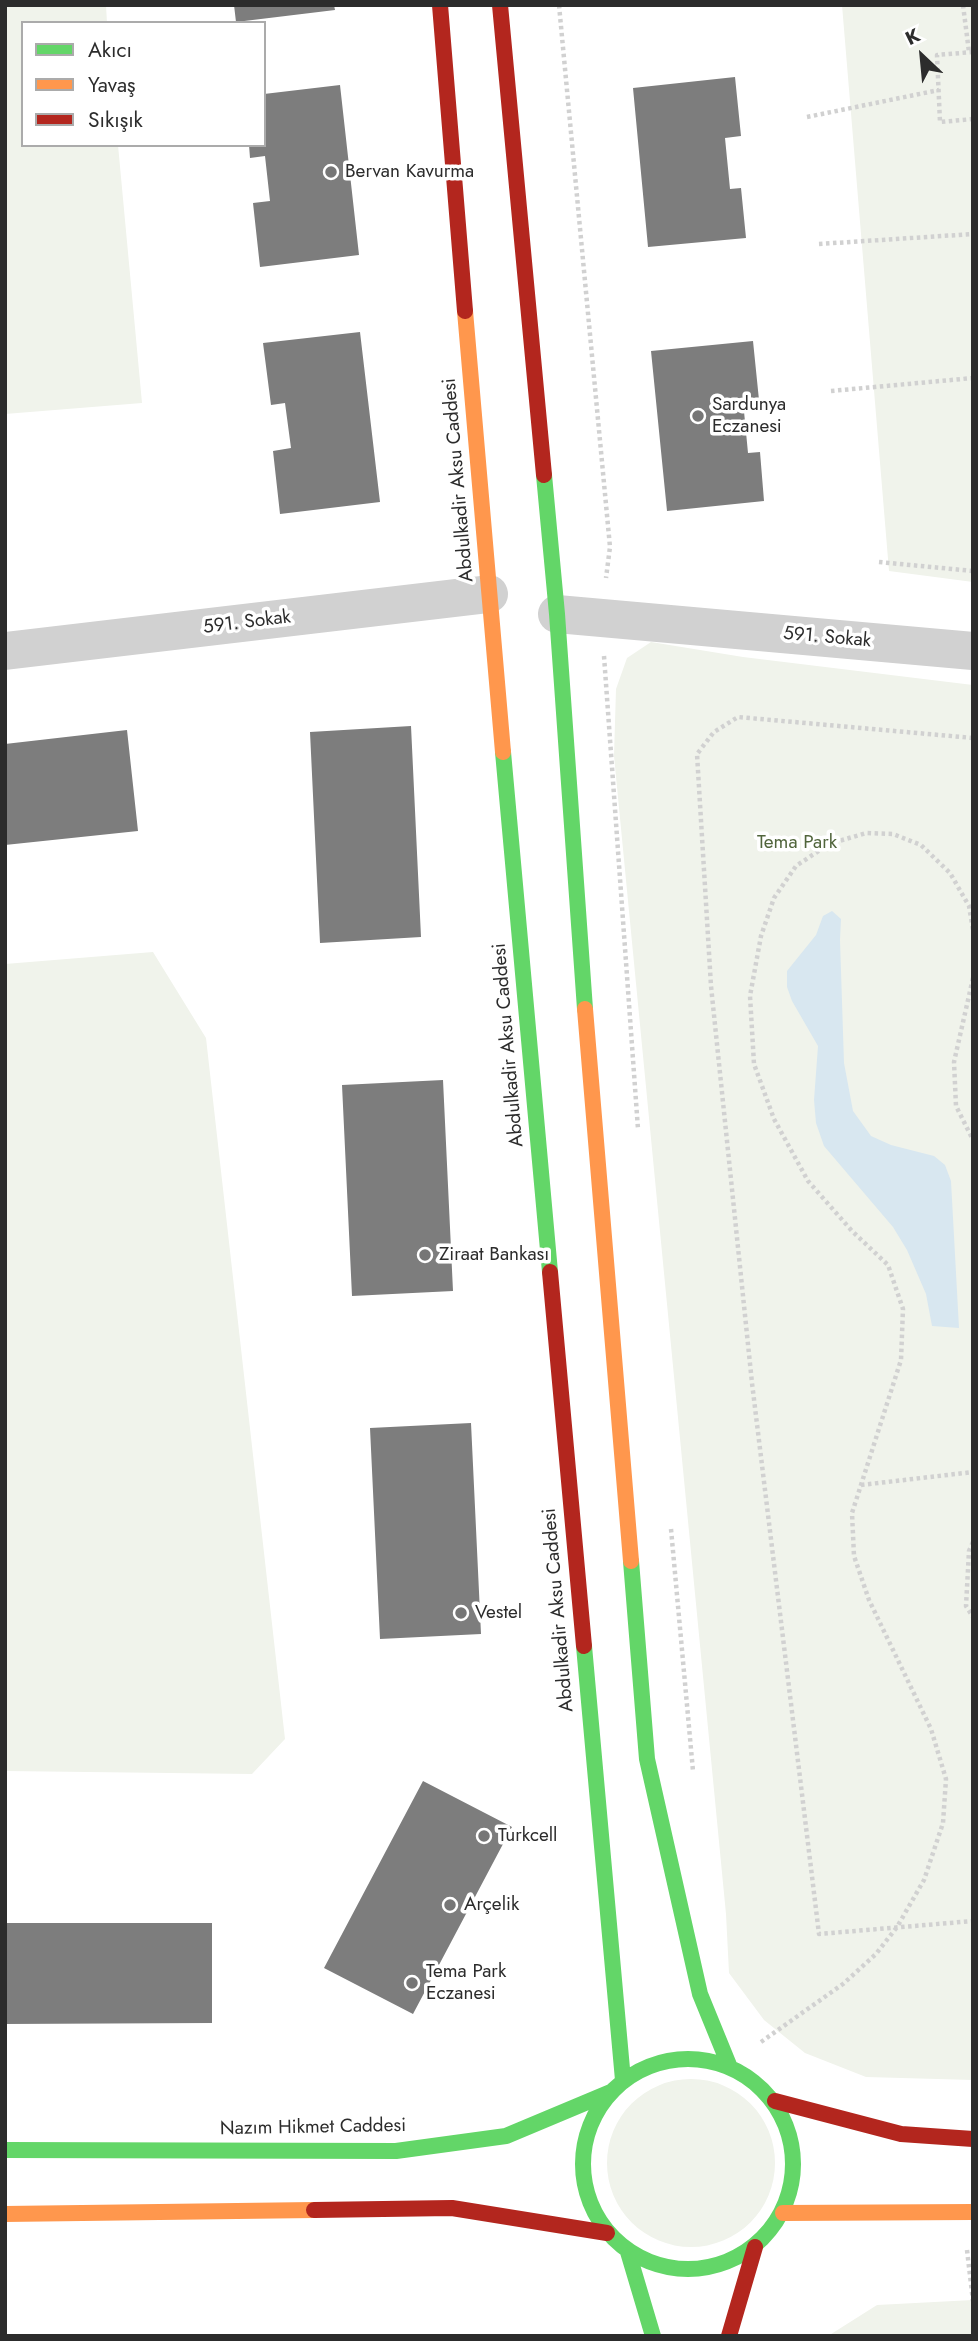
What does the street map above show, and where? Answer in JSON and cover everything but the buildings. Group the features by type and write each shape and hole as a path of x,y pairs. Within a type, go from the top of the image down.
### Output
{"main road":[{"name":"Abdulkadir Aksu Caddesi","path":"440,5 489,594 623,2080"},
{"path":"500,5 556,614 583,993 647,1759 700,1994 729,2065"},
{"path":"775,2101 792,2136 795,2176 783,2213 755,2247 726,2264 693,2270 659,2266 628,2252 607,2233 591,2207 583,2178 584,2147 593,2117 611,2092 623,2080 656,2063 693,2058 729,2065 775,2101 901,2134 973,2139"},
{"name":"Nazım Hikmet Caddesi","path":"5,2150 396,2151 506,2136 611,2092"},
{"path":"5,2214 452,2208 607,2233"},
{"path":"783,2213 967,2212"},
{"path":"729,2336 755,2247"},
{"path":"628,2252 653,2336"}],"street":[{"name":"591. Sokak","path":"5,651 489,594"},
{"name":"591. Sokak","path":"556,614 973,651"}],"path":[{"path":"559,5 610,547 601,618 638,1139"},
{"path":"963,5 971,52 937,55 940,122 973,119"},
{"path":"807,117 939,90"},
{"path":"819,244 973,234"},
{"path":"831,390 973,378"},
{"path":"879,562 973,571"},
{"path":"973,738 738,717 714,732 696,754 711,986 752,1382 820,1934 973,1922"},
{"path":"729,2065 843,1984 876,1954 897,1927 923,1880 943,1823 946,1779 931,1729 869,1600 854,1556 852,1513 901,1360 903,1309 888,1265 852,1231 808,1181 774,1119 754,1064 750,996 761,936 774,898 796,866 830,844 866,833 893,834 921,845 950,873 969,906 973,930"},
{"path":"973,978 954,1062 956,1105 973,1140"},
{"path":"861,1485 973,1472"},
{"path":"671,1526 694,1775"},
{"path":"973,1542 969,1551 965,1606 973,1617"},
{"path":"967,2212 973,2301"}],"green space":[{"path":"5,5 106,5 107,21 21,21 21,147 118,147 142,403 5,414"},
{"path":"842,5 973,5 973,582 889,571"},
{"name":"Tema Park","path":"651,642 743,657 973,685 973,2080 866,2077 805,2053 764,2020 729,1973 726,1914 614,756 616,689 627,658"},
{"path":"153,952 206,1038 285,1739 252,1774 5,1771 5,964"},
{"path":"691,2079 723,2085 751,2103 769,2131 775,2163 769,2195 751,2223 723,2241 691,2247 659,2241 631,2223 613,2195 607,2163 613,2131 631,2103 659,2085"},
{"path":"973,2300 973,2336 828,2336 877,2305"}],"shaded area":[{"path":"832,911 841,919 844,1063 853,1111 871,1136 891,1145 934,1156 945,1165 951,1181 959,1328 932,1326 926,1294 907,1250 893,1227 824,1146 816,1123 814,1100 818,1046 792,1001 787,987 787,971 816,935 823,916"}],"traffic: fast":[{"path":"544,475 557,614 585,1009"},
{"path":"503,752 550,1272"},
{"path":"631,1561 647,1759 700,1994 729,2065"},
{"path":"584,1646 623,2080"},
{"path":"688,2059 709,2061 728,2067 747,2076 763,2089 776,2105 785,2124 791,2143 793,2164 791,2185 785,2204 776,2223 763,2239 747,2252 728,2261 709,2267 688,2269 667,2267 648,2261 629,2252 613,2239 600,2223 591,2204 585,2185 583,2164 585,2143 591,2124 600,2105 613,2089 629,2076 648,2067 667,2061 688,2059"},
{"path":"5,2150 396,2151 506,2136 611,2092"},
{"path":"628,2252 653,2336"}],"traffic: slow":[{"path":"465,311 503,752"},
{"path":"585,1009 631,1561"},
{"path":"5,2214 314,2210"},
{"path":"783,2213 973,2212"}],"traffic: jam":[{"path":"440,5 465,311"},
{"path":"500,5 544,475"},
{"path":"550,1272 584,1646"},
{"path":"775,2101 901,2134 973,2139"},
{"path":"314,2210 452,2208 607,2233"},
{"path":"729,2336 755,2247"}],"place":[{"name":"Bervan Kavurma","path":"331,172"},
{"name":"Sardunya Eczanesi","path":"698,416"},
{"name":"Ziraat Bankası","path":"425,1255"},
{"name":"Vestel","path":"461,1613"},
{"name":"Turkcell","path":"484,1836"},
{"name":"Arçelik","path":"450,1905"},
{"name":"Tema Park Eczanesi","path":"412,1983"}]}
